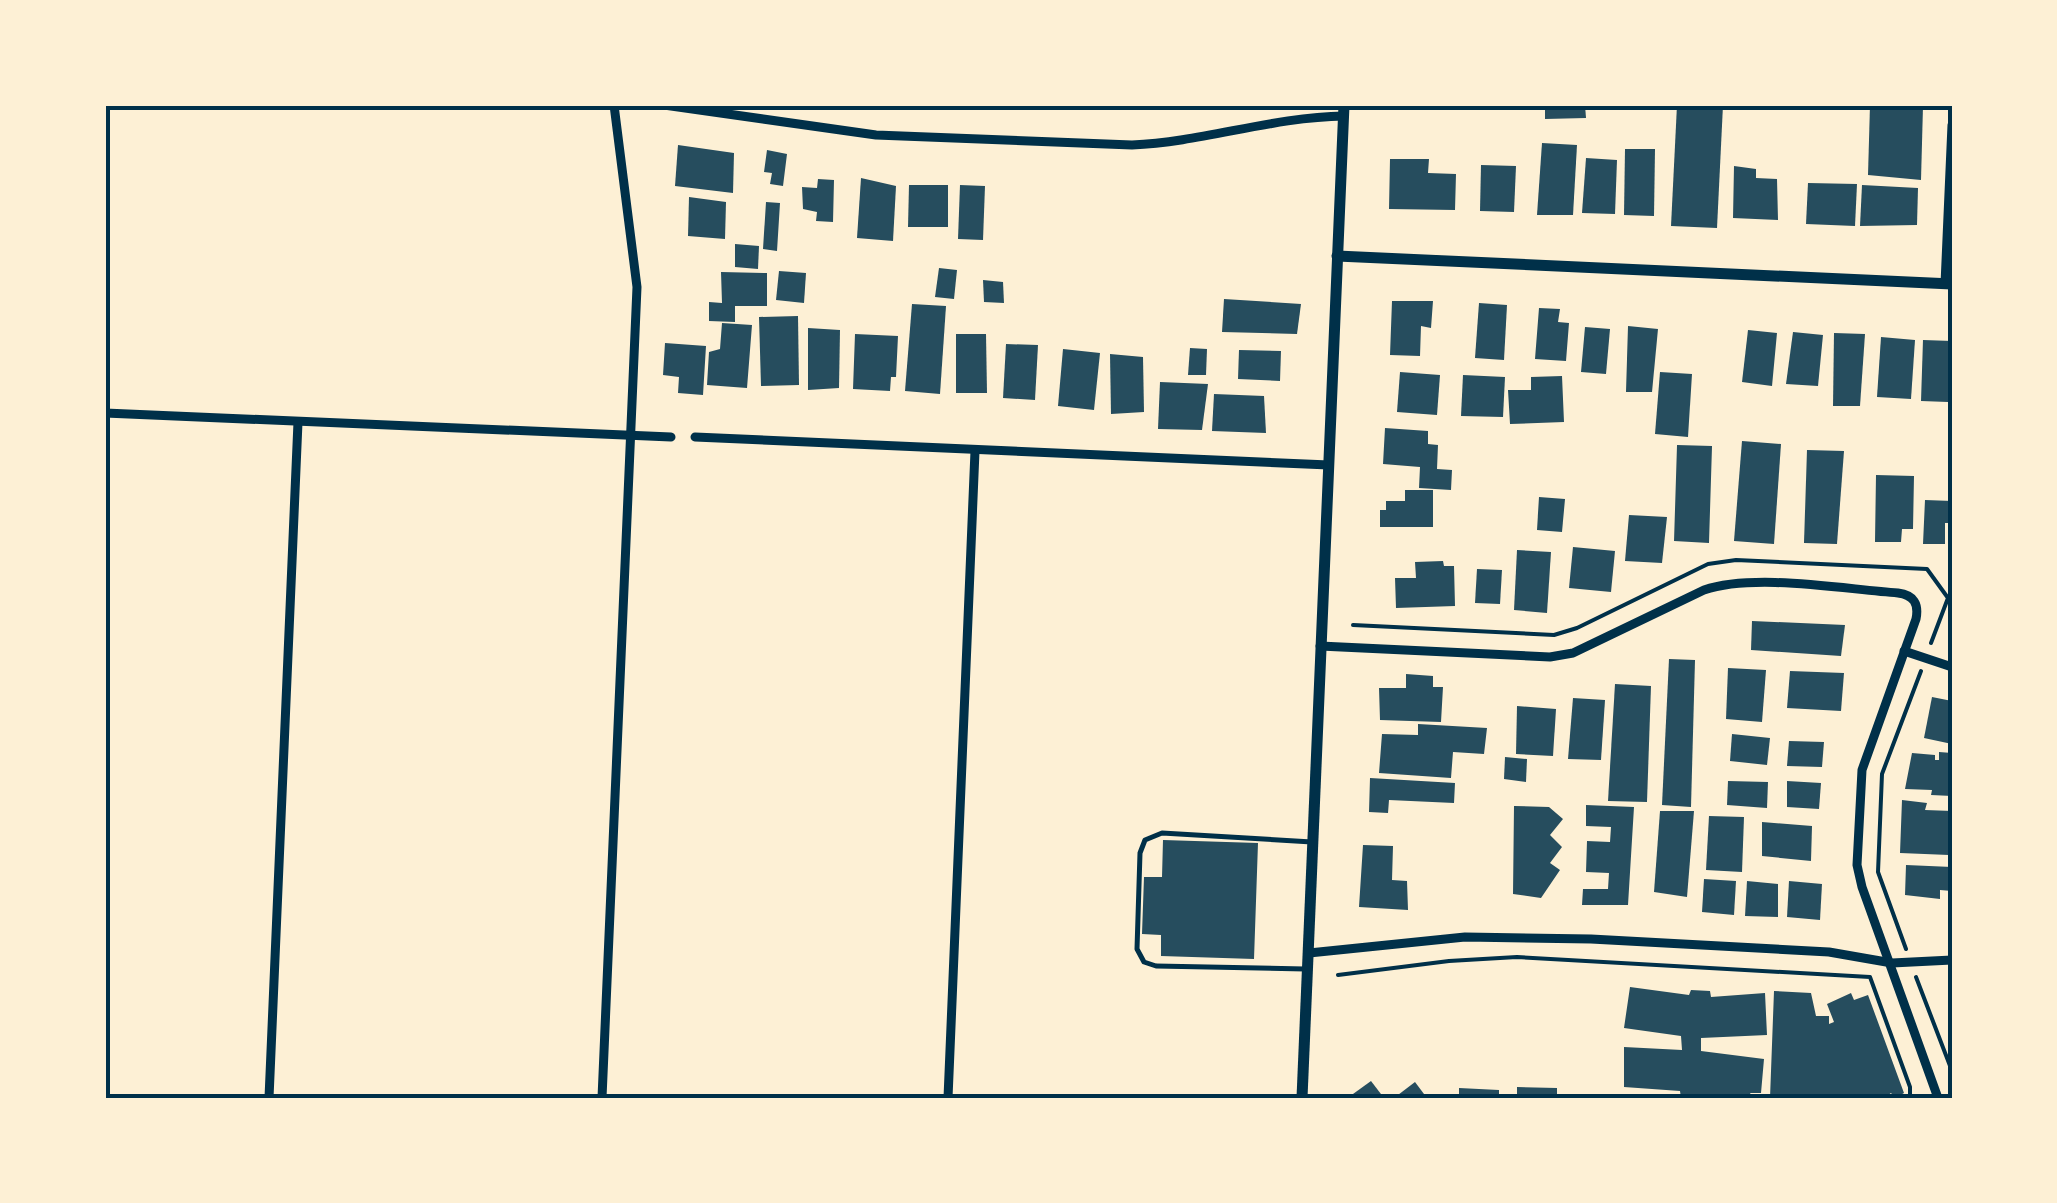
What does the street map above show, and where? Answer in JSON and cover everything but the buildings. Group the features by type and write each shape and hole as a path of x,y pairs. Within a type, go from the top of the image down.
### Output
{"street":[{"path":"602,1098 636,268 614,105"},
{"path":"664,105 876,135 1132,145 1344,110 1302,1098"},
{"path":"1338,256 1948,284 1952,125"},
{"path":"105,413 671,437"},
{"path":"269,1098 298,422"},
{"path":"695,438 1329,465"},
{"path":"948,1098 975,450"},
{"path":"1320,646 1562,656 1704,590 1738,584 1898,593 1916,602 1916,619 1864,757 1857,851 1862,888 1938,1098"},
{"path":"1904,651 1952,667"},
{"path":"1309,953 1483,937 1846,953 1912,964 1952,960"}],"lane":[{"path":"1308,969 1156,966 1144,962 1138,949 1140,853 1145,840 1162,833 1313,842"}],"path":[{"path":"1353,625 1554,636 1724,560 1928,568 1948,598 1882,774 1878,872 1952,1071"},
{"path":"1338,975 1517,957 1870,977 1910,1086 1910,1098"}]}
